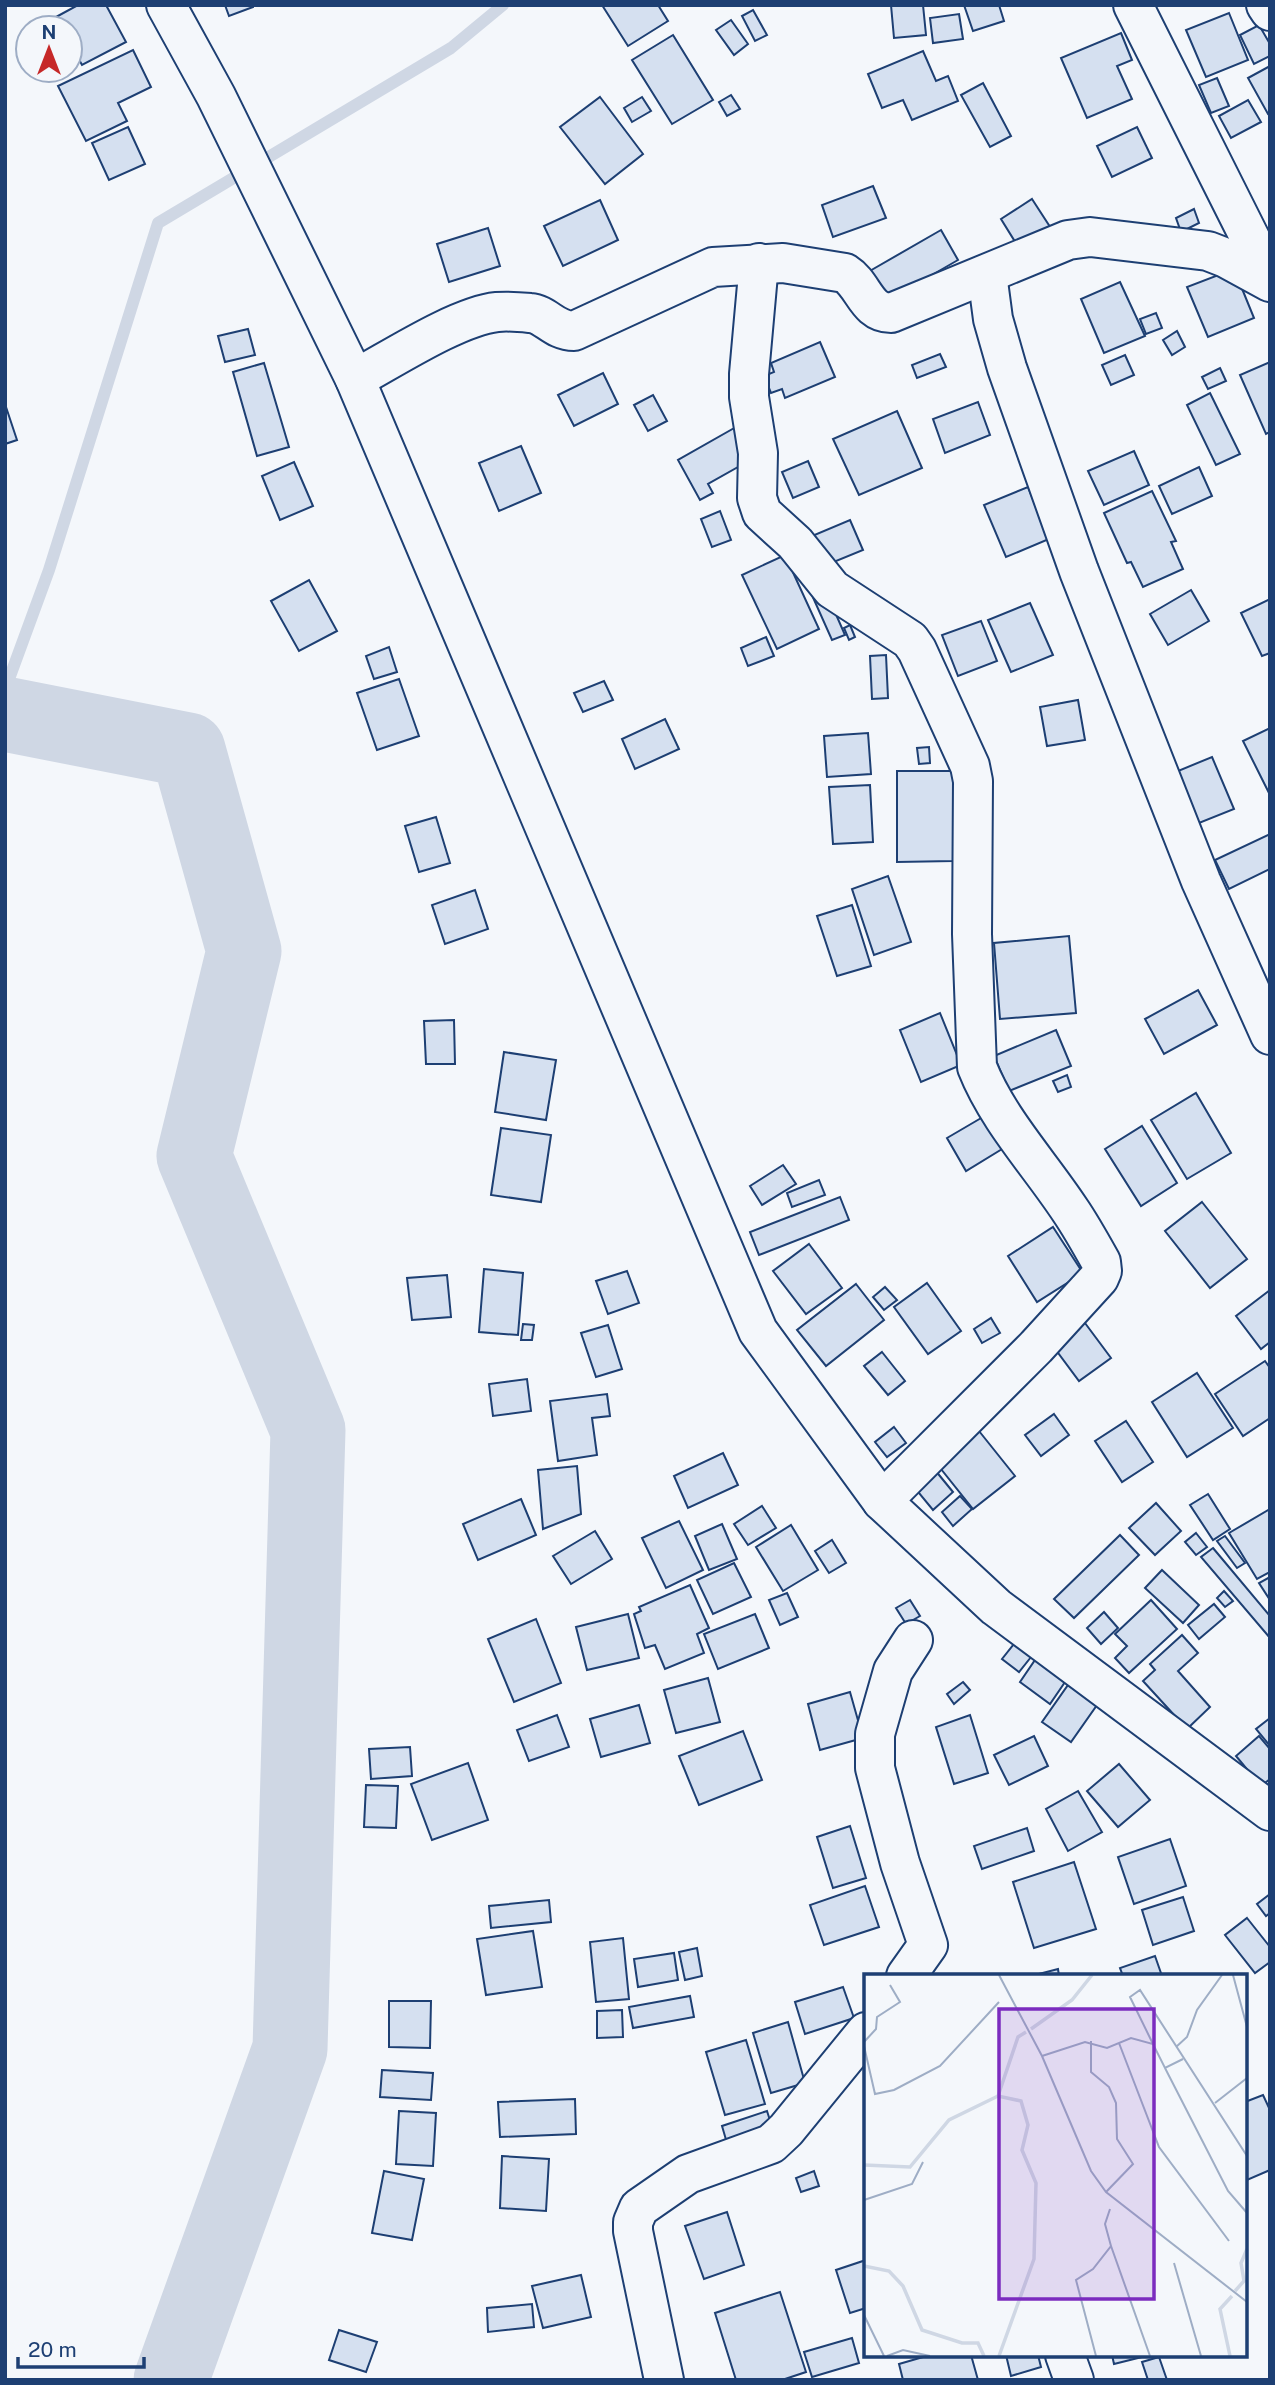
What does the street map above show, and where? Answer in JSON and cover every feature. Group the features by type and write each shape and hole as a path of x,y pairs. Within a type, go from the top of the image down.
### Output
{"street":[{"path":"166,5 216,96 355,379 758,1331 882,1501 996,1607 1270,1811"},
{"path":"1133,5 1270,280"},
{"path":"1266,5 1270,11"},
{"path":"355,379 456,324 478,316 498,312 535,313 564,331 574,331 713,267 783,263 845,273 854,279 873,309 881,313 891,313 1068,240 1090,237 1208,251 1270,280"},
{"path":"759,263 749,397 758,453 757,498 762,513 795,543 832,589 909,640 917,650 970,766 973,781 972,934 977,1067 1012,1129 1070,1210 1101,1262 1102,1270 1099,1278 1036,1347 882,1501"},
{"path":"987,274 993,319 1007,368 1079,571 1201,881 1270,1035"},
{"path":"913,1640 893,1671 875,1734 875,1768 924,1966"},
{"path":"664,2380 633,2231 635,2215 639,2208 688,2174 771,2144 786,2130 864,2034"},
{"path":"1066,2357 1074,2380"}],"building":[{"path":"78,5 106,5 126,42 84,64 84,14 62,14"},
{"path":"225,5 253,5 253,7 229,16"},
{"path":"602,5 658,5 668,21 628,46"},
{"path":"891,5 923,5 926,35 894,38"},
{"path":"964,5 999,5 1004,21 973,31"},
{"path":"753,10 767,35 755,41 742,16"},
{"path":"1229,13 1248,60 1206,77 1186,30"},
{"path":"959,14 963,39 933,43 930,18"},
{"path":"731,20 748,44 734,55 716,30"},
{"path":"1259,25 1270,44 1270,56 1254,64 1240,35"},
{"path":"1121,33 1132,60 1117,66 1132,99 1087,118 1061,58"},
{"path":"673,35 713,100 672,124 632,60"},
{"path":"133,50 151,87 118,103 127,121 86,141 58,86 84,84 84,74"},
{"path":"923,51 936,81 948,76 958,101 912,120 903,100 882,108 868,74"},
{"path":"1270,66 1270,113 1268,114 1248,78"},
{"path":"1217,78 1229,106 1211,113 1199,85"},
{"path":"983,83 1011,136 990,147 961,95"},
{"path":"731,95 740,109 727,116 719,102"},
{"path":"600,97 643,154 605,184 560,127"},
{"path":"642,97 651,111 632,122 624,108"},
{"path":"1248,100 1261,122 1231,138 1219,116"},
{"path":"128,127 145,164 109,180 92,143"},
{"path":"1137,127 1152,158 1112,177 1097,146"},
{"path":"873,186 886,218 833,237 822,205"},
{"path":"1032,199 1054,233 1022,253 1001,219"},
{"path":"600,200 618,240 563,266 544,226"},
{"path":"1194,209 1199,223 1181,232 1176,218"},
{"path":"488,228 500,266 449,282 437,244"},
{"path":"941,230 958,260 885,302 868,272"},
{"path":"1234,269 1254,318 1208,337 1187,287"},
{"path":"1120,282 1145,336 1104,353 1081,299"},
{"path":"1156,313 1162,328 1146,334 1140,319"},
{"path":"248,329 255,355 225,362 218,336"},
{"path":"1177,331 1185,347 1172,355 1163,340"},
{"path":"820,342 835,377 785,398 782,389 771,393 764,376 774,372 771,363"},
{"path":"940,354 946,367 917,378 912,365"},
{"path":"1125,355 1134,375 1111,385 1102,365"},
{"path":"1270,362 1270,432 1266,434 1240,375"},
{"path":"264,363 289,447 257,456 233,372"},
{"path":"1220,368 1226,381 1208,389 1202,377"},
{"path":"603,373 618,404 574,426 558,395"},
{"path":"1210,393 1240,454 1216,465 1187,405"},
{"path":"653,395 667,421 648,431 634,405"},
{"path":"978,402 990,435 945,453 933,419"},
{"path":"5,404 17,440 5,444"},
{"path":"897,411 922,468 859,495 833,439"},
{"path":"736,427 754,458 708,484 713,493 700,500 678,460"},
{"path":"521,446 541,493 499,511 479,463"},
{"path":"1134,451 1149,485 1104,505 1088,471"},
{"path":"808,461 819,487 793,498 782,472"},
{"path":"294,462 313,506 280,520 262,476"},
{"path":"1199,467 1212,496 1172,514 1159,486"},
{"path":"1028,487 1049,539 1006,557 984,505"},
{"path":"1152,491 1176,541 1171,542 1183,569 1143,587 1131,562 1127,563 1104,513"},
{"path":"720,511 731,540 712,547 701,519"},
{"path":"850,520 863,550 824,566 812,536"},
{"path":"785,555 819,629 777,649 742,575"},
{"path":"309,580 337,631 299,651 271,601"},
{"path":"824,587 845,635 832,640 811,593"},
{"path":"1191,590 1209,621 1168,645 1150,614"},
{"path":"1270,599 1270,653 1262,656 1241,613"},
{"path":"1030,603 1053,655 1011,672 988,620"},
{"path":"981,621 997,661 958,676 942,635"},
{"path":"850,625 855,637 849,640 844,628"},
{"path":"766,637 774,656 748,666 741,648"},
{"path":"389,647 397,672 374,679 366,656"},
{"path":"886,655 888,698 872,699 870,656"},
{"path":"399,679 419,736 377,750 357,693"},
{"path":"604,681 613,700 583,712 574,693"},
{"path":"1078,700 1085,740 1047,746 1040,707"},
{"path":"665,719 679,749 635,769 622,739"},
{"path":"1270,728 1270,795 1243,741"},
{"path":"868,733 871,774 827,777 824,736"},
{"path":"929,747 930,763 919,764 917,748"},
{"path":"1212,757 1234,809 1199,823 1178,771"},
{"path":"897,771 953,771 953,861 897,862"},
{"path":"870,785 873,842 833,844 829,787"},
{"path":"436,817 450,863 419,872 405,826"},
{"path":"1270,834 1270,869 1229,889 1215,860"},
{"path":"888,876 911,942 874,955 852,889"},
{"path":"475,890 488,929 445,944 432,905"},
{"path":"852,905 871,966 837,976 817,916"},
{"path":"1069,936 1076,1013 1000,1019 994,943"},
{"path":"1198,990 1217,1025 1164,1054 1145,1019"},
{"path":"940,1013 961,1065 921,1082 900,1030"},
{"path":"454,1020 455,1064 426,1064 424,1021"},
{"path":"1056,1030 1071,1066 1009,1091 994,1056"},
{"path":"504,1052 556,1060 546,1120 495,1112"},
{"path":"1067,1075 1071,1087 1058,1092 1053,1081"},
{"path":"1196,1093 1231,1153 1187,1179 1151,1120"},
{"path":"988,1114 1007,1146 966,1171 947,1138"},
{"path":"1142,1126 1177,1183 1141,1206 1105,1149"},
{"path":"501,1128 551,1135 541,1202 491,1195"},
{"path":"783,1165 796,1184 762,1205 750,1186"},
{"path":"819,1180 825,1195 792,1207 787,1193"},
{"path":"840,1197 849,1220 759,1255 750,1232"},
{"path":"1202,1202 1247,1259 1210,1288 1165,1231"},
{"path":"1053,1227 1083,1273 1037,1302 1008,1256"},
{"path":"809,1244 842,1288 806,1314 773,1271"},
{"path":"484,1269 523,1273 518,1335 479,1332"},
{"path":"627,1271 639,1303 608,1314 596,1281"},
{"path":"447,1275 451,1317 412,1320 407,1278"},
{"path":"927,1283 961,1331 928,1354 894,1307"},
{"path":"856,1284 884,1320 826,1366 797,1330"},
{"path":"885,1287 897,1300 884,1310 873,1297"},
{"path":"1270,1290 1270,1342 1261,1349 1236,1316"},
{"path":"991,1318 1000,1333 982,1343 974,1329"},
{"path":"1082,1319 1111,1358 1079,1381 1050,1342"},
{"path":"523,1324 534,1325 532,1340 521,1340"},
{"path":"608,1325 622,1369 596,1377 581,1333"},
{"path":"882,1352 905,1381 888,1395 864,1366"},
{"path":"1265,1361 1270,1368 1270,1418 1243,1436 1215,1394"},
{"path":"1197,1373 1233,1428 1187,1457 1152,1402"},
{"path":"527,1379 531,1411 493,1416 489,1384"},
{"path":"607,1394 610,1416 592,1418 597,1455 558,1461 550,1401"},
{"path":"1054,1414 1069,1435 1041,1456 1025,1435"},
{"path":"1126,1421 1153,1462 1122,1482 1095,1441"},
{"path":"894,1427 906,1443 887,1457 875,1442"},
{"path":"979,1431 1015,1476 973,1509 937,1464"},
{"path":"723,1453 738,1485 688,1508 674,1476"},
{"path":"577,1466 581,1514 543,1529 538,1470"},
{"path":"935,1470 953,1492 933,1510 914,1487"},
{"path":"1208,1494 1230,1529 1213,1540 1190,1505"},
{"path":"960,1496 972,1509 953,1526 942,1512"},
{"path":"521,1499 536,1535 478,1560 463,1524"},
{"path":"1156,1503 1181,1531 1155,1555 1129,1528"},
{"path":"762,1506 776,1528 748,1545 734,1524"},
{"path":"1270,1509 1270,1572 1257,1579 1229,1533"},
{"path":"679,1521 703,1570 666,1588 642,1538"},
{"path":"722,1524 737,1559 709,1570 695,1536"},
{"path":"791,1525 818,1570 783,1591 756,1547"},
{"path":"595,1531 612,1559 571,1584 553,1556"},
{"path":"1196,1533 1207,1547 1196,1555 1185,1542"},
{"path":"1120,1535 1139,1555 1074,1618 1054,1599"},
{"path":"1225,1536 1245,1563 1237,1568 1217,1541"},
{"path":"832,1540 846,1563 829,1573 815,1551"},
{"path":"1213,1548 1270,1616 1270,1638 1201,1557"},
{"path":"734,1563 751,1597 713,1614 697,1580"},
{"path":"1162,1570 1199,1605 1183,1623 1145,1588"},
{"path":"1270,1577 1270,1600 1259,1583"},
{"path":"690,1585 709,1628 697,1634 704,1653 665,1669 655,1645 645,1648 634,1614 641,1611 639,1607"},
{"path":"1224,1591 1233,1601 1225,1607 1217,1598"},
{"path":"787,1593 798,1617 780,1625 769,1600"},
{"path":"910,1600 920,1616 906,1624 896,1608"},
{"path":"1151,1600 1177,1629 1129,1673 1115,1658 1127,1646 1115,1634"},
{"path":"1214,1604 1225,1617 1199,1639 1188,1625"},
{"path":"1104,1612 1118,1628 1101,1644 1087,1628"},
{"path":"628,1614 639,1658 587,1670 576,1627"},
{"path":"755,1614 769,1648 718,1669 704,1634"},
{"path":"536,1619 561,1683 514,1702 488,1639"},
{"path":"1182,1635 1198,1653 1178,1671 1210,1707 1187,1729 1143,1681 1155,1670 1150,1664"},
{"path":"1014,1644 1031,1657 1019,1672 1002,1659"},
{"path":"1035,1660 1065,1682 1050,1704 1020,1682"},
{"path":"708,1678 720,1722 676,1733 664,1690"},
{"path":"963,1682 970,1690 954,1704 947,1694"},
{"path":"1068,1685 1097,1705 1071,1742 1042,1722"},
{"path":"850,1692 863,1738 820,1750 808,1704"},
{"path":"639,1705 650,1743 601,1757 590,1719"},
{"path":"557,1715 569,1747 529,1761 517,1730"},
{"path":"970,1715 988,1773 954,1784 936,1727"},
{"path":"1270,1718 1270,1746 1256,1729"},
{"path":"743,1731 762,1780 699,1805 679,1756"},
{"path":"1034,1736 1048,1766 1009,1785 994,1755"},
{"path":"1259,1736 1270,1749 1270,1779 1261,1786 1236,1756"},
{"path":"410,1747 412,1776 371,1779 369,1749"},
{"path":"468,1763 488,1820 432,1840 411,1784"},
{"path":"1119,1764 1150,1800 1118,1827 1087,1791"},
{"path":"366,1785 398,1786 396,1828 364,1827"},
{"path":"1078,1791 1102,1832 1068,1851 1046,1809"},
{"path":"850,1826 866,1878 833,1888 817,1837"},
{"path":"1027,1828 1034,1851 982,1869 974,1846"},
{"path":"1170,1839 1186,1886 1134,1904 1118,1857"},
{"path":"1074,1862 1096,1929 1034,1948 1013,1882"},
{"path":"865,1886 879,1927 824,1945 810,1905"},
{"path":"1270,1894 1270,1913 1266,1916 1257,1904"},
{"path":"1183,1897 1194,1931 1153,1945 1142,1910"},
{"path":"549,1900 551,1922 491,1928 489,1906"},
{"path":"1247,1918 1270,1947 1270,1962 1255,1973 1225,1935"},
{"path":"533,1931 542,1987 486,1995 477,1939"},
{"path":"623,1938 629,1999 596,2002 590,1942"},
{"path":"697,1948 702,1976 685,1980 679,1952"},
{"path":"674,1953 678,1980 638,1987 634,1959"},
{"path":"1155,1956 1161,1974 1122,1974 1120,1968"},
{"path":"1058,1969 1059,1974 1039,1974"},
{"path":"843,1987 854,2018 805,2034 795,2002"},
{"path":"690,1996 694,2017 633,2028 629,2007"},
{"path":"389,2001 431,2001 430,2048 389,2047"},
{"path":"622,2010 623,2037 597,2038 597,2011"},
{"path":"788,2022 805,2083 771,2093 753,2033"},
{"path":"746,2040 765,2104 725,2115 706,2052"},
{"path":"382,2070 433,2073 431,2100 380,2097"},
{"path":"1263,2095 1270,2110 1270,2170 1247,2180 1247,2101"},
{"path":"575,2099 576,2134 500,2137 498,2102"},
{"path":"399,2111 436,2113 433,2166 396,2164"},
{"path":"767,2111 775,2136 729,2150 722,2126"},
{"path":"502,2156 549,2159 546,2211 500,2208"},
{"path":"384,2171 424,2179 412,2240 372,2233"},
{"path":"814,2171 819,2186 801,2192 796,2178"},
{"path":"727,2212 744,2265 704,2279 685,2226"},
{"path":"864,2261 864,2309 850,2313 836,2270"},
{"path":"581,2275 591,2317 543,2328 532,2286"},
{"path":"780,2292 806,2372 782,2380 736,2380 715,2313"},
{"path":"532,2304 534,2327 488,2332 487,2308"},
{"path":"339,2330 377,2342 366,2372 329,2360"},
{"path":"852,2338 859,2363 812,2377 804,2352"},
{"path":"923,2357 972,2357 978,2380 903,2380 899,2364"},
{"path":"1006,2357 1038,2357 1041,2367 1011,2376"},
{"path":"1112,2357 1142,2357 1114,2364"},
{"path":"1159,2357 1167,2380 1148,2380 1142,2362"}],"waterway":[{"path":"5,690 49,570 158,223 451,48 503,5"},
{"path":"5,714 188,750 244,951 194,1156 308,1430 290,2049 171,2380"}]}
